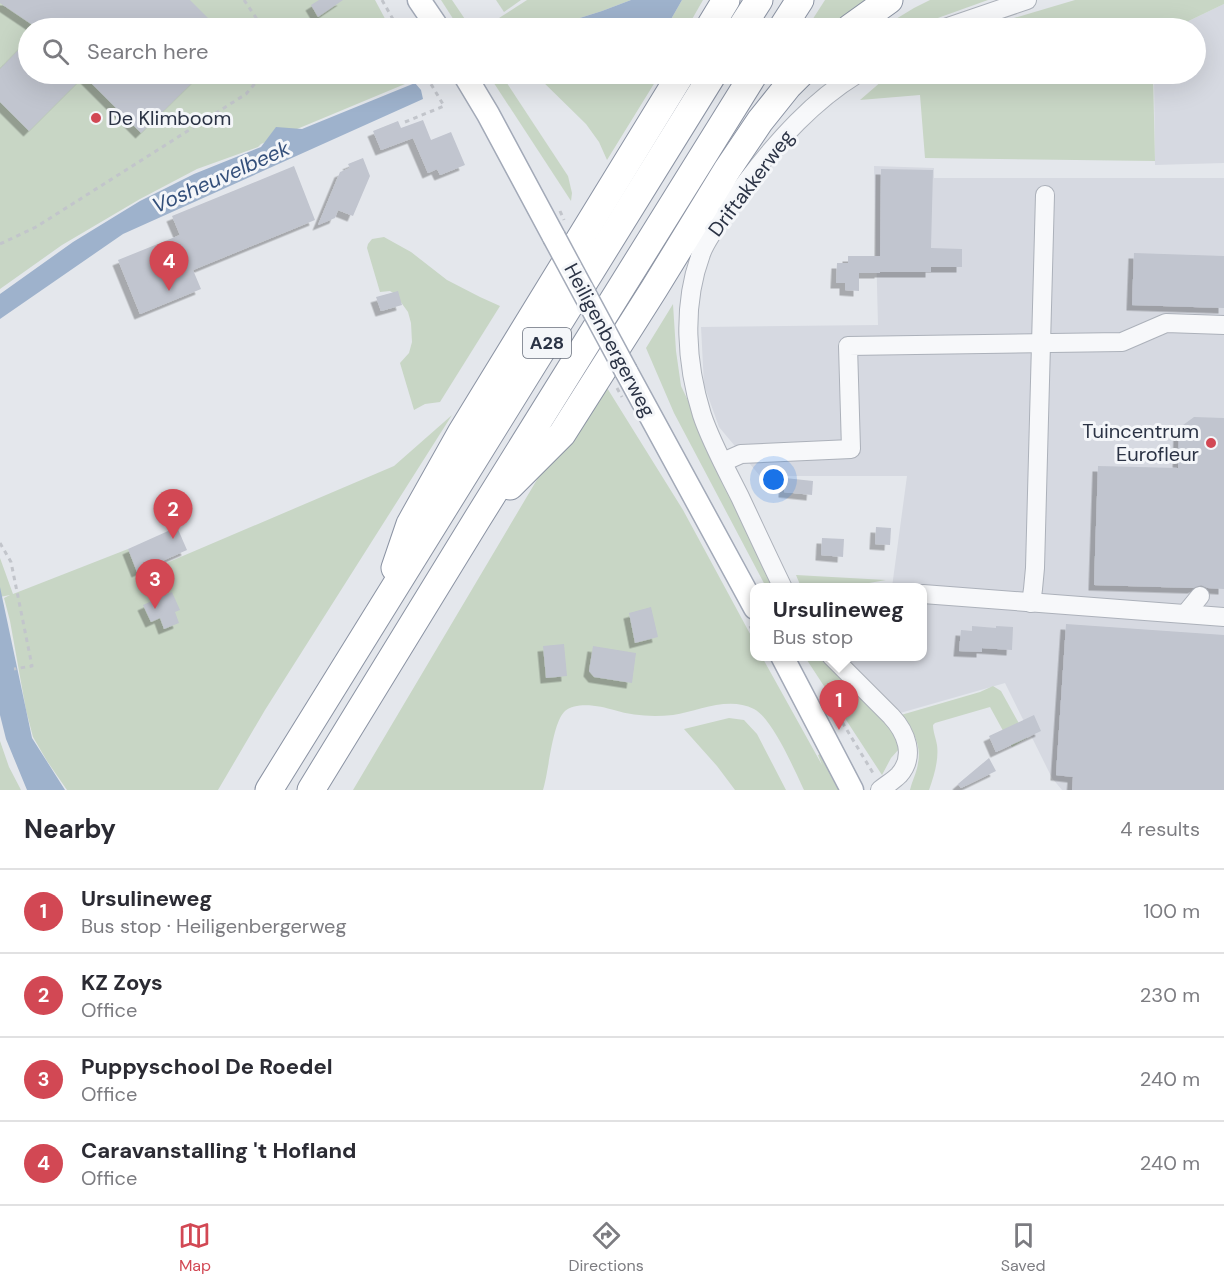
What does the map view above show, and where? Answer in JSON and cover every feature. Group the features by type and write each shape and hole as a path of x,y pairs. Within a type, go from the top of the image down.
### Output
{"highway":[{"path":"715,18 726,0"},
{"path":"747,18 759,0"},
{"path":"788,18 800,0"},
{"path":"864,18 889,0"},
{"name":"A28","path":"380,612 410,524 460,433 675,84"},
{"name":"A28","path":"268,790 707,84"},
{"name":"A28","path":"311,790 748,84"},
{"name":"A28","path":"476,521 562,434 727,170 760,121 791,84"}],"main road":[{"path":"419,0 431,18"},
{"name":"Heiligenbergerweg","path":"470,84 750,599"},
{"path":"784,661 852,790"}],"street":[{"path":"974,18 1027,0"},
{"name":"Driftakkerweg","path":"781,583 703,416 692,370 689,314 701,253 726,210 777,144 841,84"},
{"path":"1031,603 1035,568 1045,195"},
{"path":"723,462 741,454 850,449 848,346 1122,342 1166,323 1224,325"},
{"path":"927,594 1224,616"},
{"path":"1186,614 1200,596"},
{"path":"835,661 898,723 906,738 908,752 905,766 896,778 881,789"}],"path":[{"path":"244,0 256,18"},
{"path":"382,0 393,18"},
{"path":"0,244 36,227 246,94 254,84"},
{"path":"405,122 444,106 431,84"},
{"path":"0,543 11,562 32,666 14,669"},
{"path":"828,700 845,725 881,789"}],"shaded area":[{"path":"1224,4 1224,163 1155,165 1154,84 1206,84 1206,18 1195,18"},
{"path":"874,166 934,168 934,178 1224,178 1224,790 1062,790 1052,778 1005,683 900,713 844,661 927,661 927,583 893,583 907,476 760,476 719,427 704,385 701,327 878,325"}],"green space":[{"path":"0,0 375,0 385,18 18,18 18,84 405,84 258,147 197,169 140,199 62,245 0,289"},
{"path":"441,0 452,0 464,18 453,18"},
{"path":"496,0 521,0 504,12"},
{"path":"527,0 631,0 580,18 499,18"},
{"path":"682,0 703,0 693,18 672,18"},
{"path":"825,0 870,0 843,18 813,18"},
{"path":"930,0 988,0 938,18 898,18"},
{"path":"1075,0 1224,0 1224,4 1195,18 1014,18"},
{"path":"495,84 508,84 568,176 572,193 571,201"},
{"path":"545,84 654,84 607,160 599,142 586,124"},
{"path":"878,84 1153,84 1155,161 925,158 920,95 860,100"},
{"path":"384,237 411,252 447,280 500,306 440,402 425,404 414,410 400,363 409,353 412,342 408,312 395,294 390,291 380,292 367,248 372,239"},
{"path":"673,304 681,386 776,583 764,583 674,413 646,348"},
{"path":"599,375 683,510 750,634 750,661 764,661 822,765 818,755 823,753 840,790 804,790 782,746 761,714 744,705 724,704 658,716 636,715 589,705 570,708 565,711 557,726 543,790 353,790"},
{"path":"452,415 265,710 218,790 67,790 33,737 4,598 10,595 0,597 0,558 13,594 128,549 143,573 394,466"},
{"path":"796,575 886,580 869,583 799,583"},
{"path":"808,661 828,661 891,724 898,739 899,749 882,775"},
{"path":"993,686 1001,691 1027,738 1012,747 990,707 935,723 933,728 937,756 929,790 910,790 919,750 909,725 901,715 980,692"},
{"path":"729,718 744,720 757,734 786,790 735,790 684,729"},
{"path":"0,741 9,767 21,790 0,790"}],"water":[{"path":"631,0 682,0 672,18 580,18"},
{"name":"Vosheuvelbeek","path":"413,84 416,84 421,90 423,99 123,234 0,319 0,294 73,242 140,201 194,174 261,147 276,127 302,129"},
{"path":"0,587 32,738 65,790 27,790 6,739 0,715"}],"building":[{"path":"0,0 190,0 208,18 22,18 0,3"},
{"path":"319,0 343,0 318,17 311,5"},
{"path":"18,50 18,84 76,84 29,131 0,102 0,69"},
{"path":"92,84 191,84 141,133"},
{"path":"423,120 431,140 451,132 465,165 440,175 437,169 428,173 413,138 381,150 373,131 398,121 401,128"},
{"path":"363,158 370,176 353,216 338,210 335,218 318,225 340,172 350,168 348,164"},
{"path":"294,166 315,220 193,270 201,289 140,314 118,260 180,235 172,216"},
{"path":"881,169 933,170 931,248 962,249 962,267 931,267 931,272 859,273 859,291 845,290 845,283 836,283 837,263 848,263 848,256 880,256"},
{"path":"1134,253 1224,256 1224,308 1132,305"},
{"path":"398,291 402,305 381,311 376,297"},
{"path":"1194,417 1224,418 1224,589 1201,585 1193,588 1094,585 1098,466 1178,468 1179,428"},
{"path":"785,478 813,481 812,495 784,492"},
{"path":"177,527 187,550 137,572 128,549"},
{"path":"876,527 891,528 890,545 875,544"},
{"path":"822,538 844,539 843,557 821,555"},
{"path":"172,592 180,610 175,612 179,623 164,629 160,618 151,622 143,605"},
{"path":"651,607 658,637 635,643 629,613"},
{"path":"1066,624 1224,635 1224,790 1072,790 1073,777 1056,775"},
{"path":"972,626 1013,627 1012,650 982,648 982,652 959,651 961,630 972,631"},
{"path":"564,644 567,676 546,678 543,646"},
{"path":"593,646 636,653 632,683 594,677 589,671"},
{"path":"1034,715 1041,731 996,752 989,736"},
{"path":"989,758 996,771 961,788 958,784"}],"place":[{"name":"De Klimboom","path":"96,118"},
{"name":"Caravanstalling 't Hofland","path":"169,291"},
{"name":"Tuincentrum Eurofleur","path":"1211,443"},
{"name":"KZ Zoys","path":"173,539"},
{"name":"Puppyschool De Roedel","path":"155,609"},
{"name":"Ursulineweg","path":"839,730"}]}
